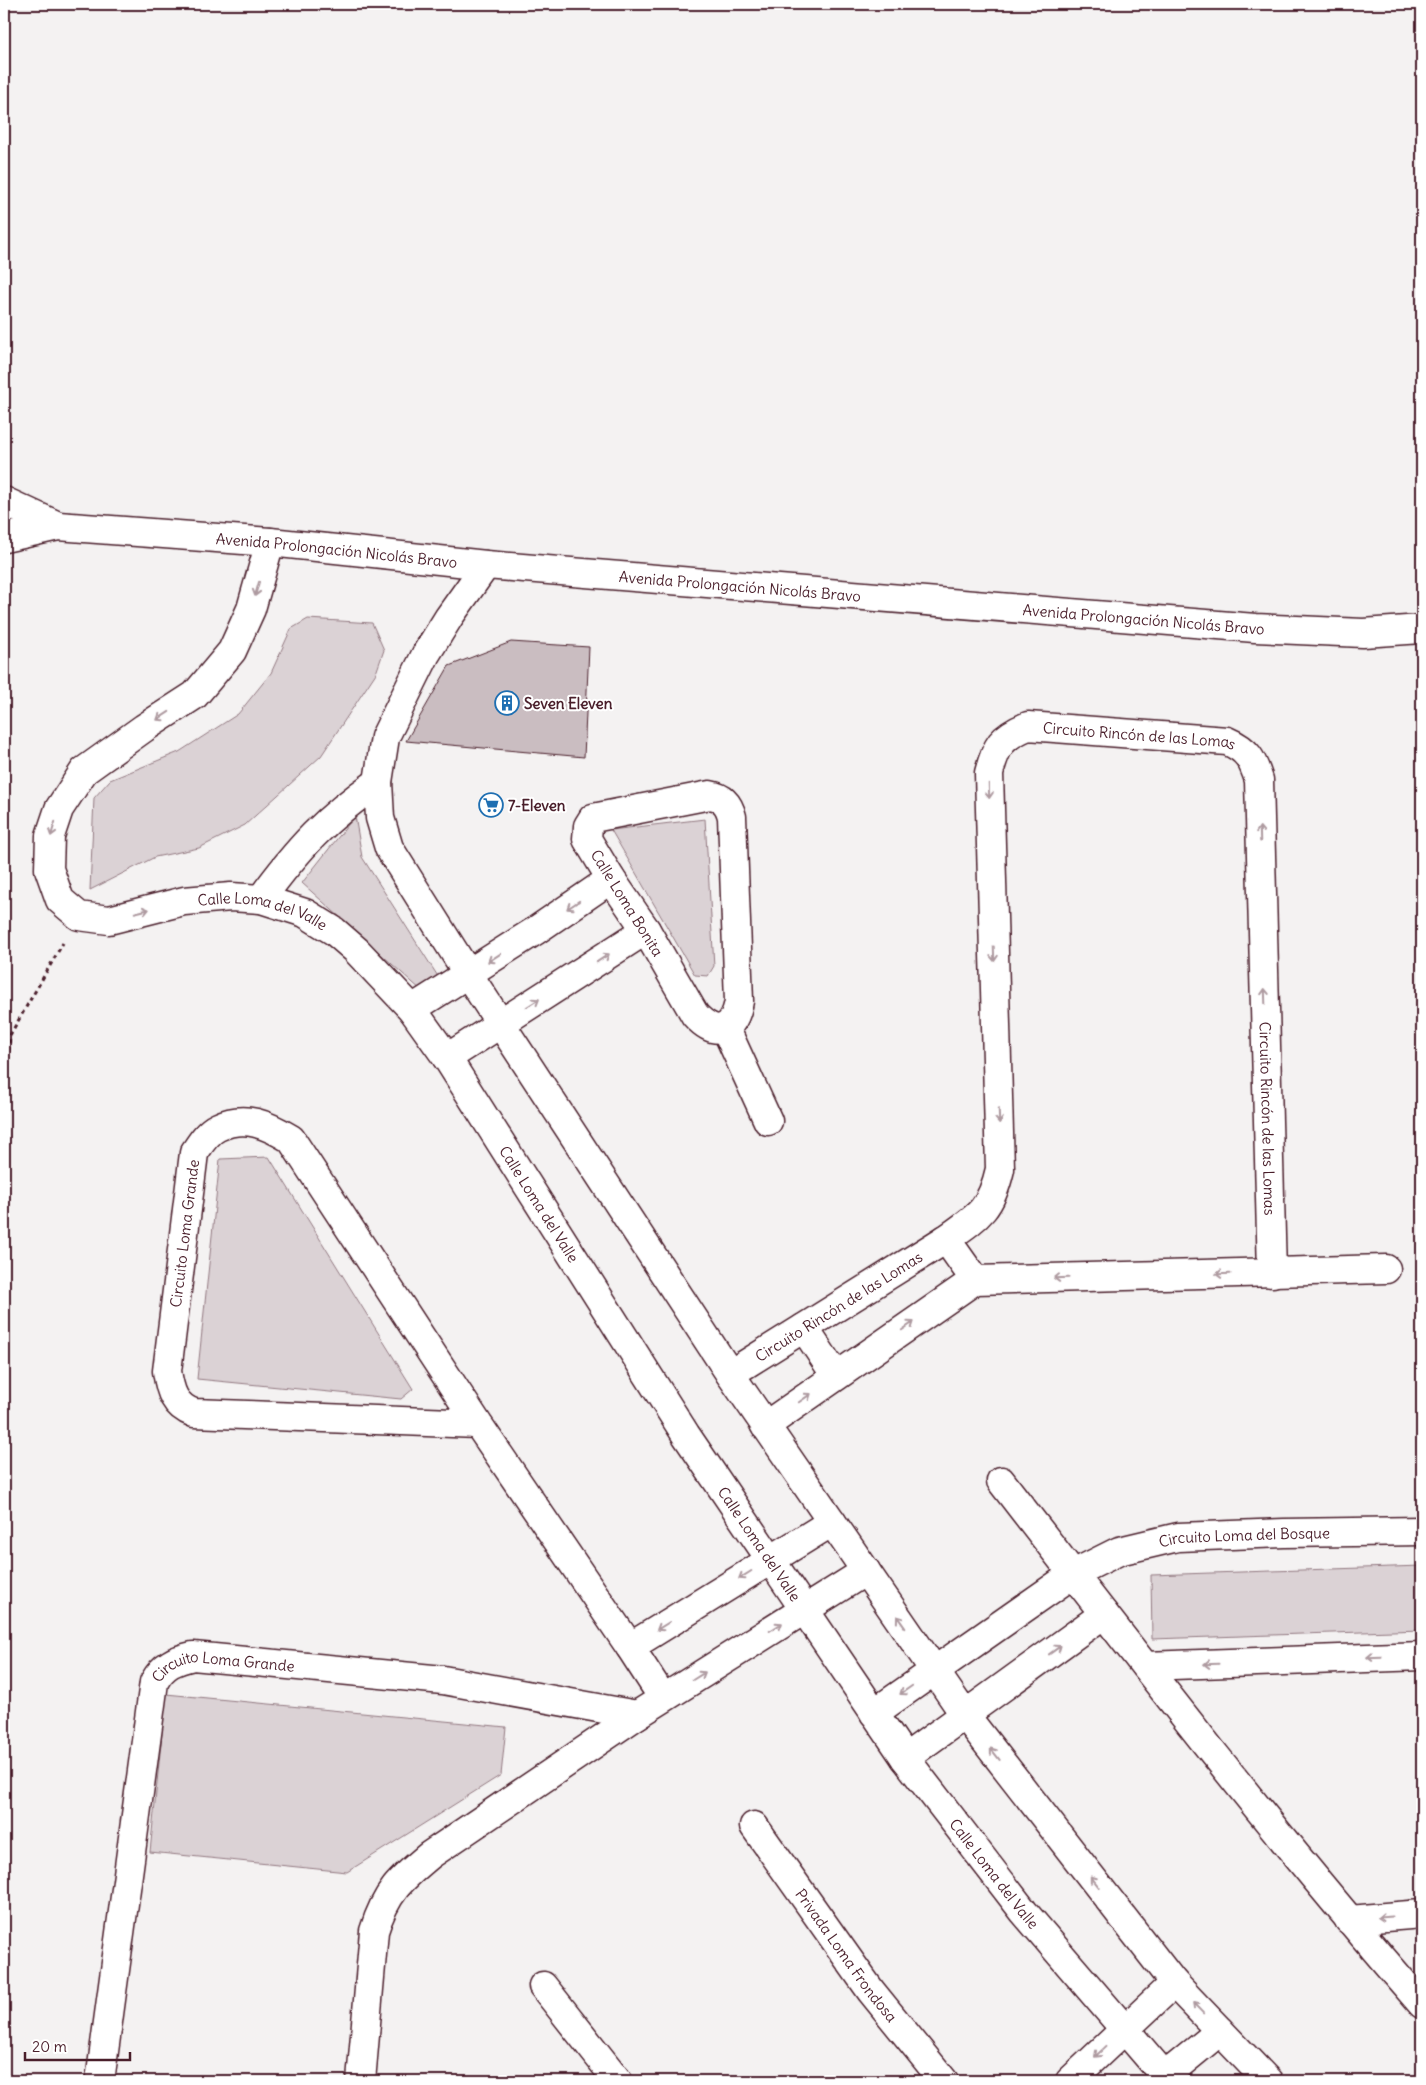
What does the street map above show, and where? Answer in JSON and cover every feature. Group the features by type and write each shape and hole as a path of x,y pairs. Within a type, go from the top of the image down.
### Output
{"street":[{"name":"Avenida Prolongación Nicolás Bravo","path":"4,501 58,526"},
{"name":"Avenida Prolongación Nicolás Bravo","path":"4,538 58,526 270,542 486,564 1255,628 1363,634 1422,629"},
{"path":"79,916 60,900 49,869 50,836 59,809 84,771 144,728 195,695 232,651 252,610 270,542"},
{"path":"486,564 444,625 403,697 385,737 378,782 380,818 389,848 468,974 730,1374 965,1715 1174,1982 1268,2081"},
{"name":"Circuito Rincón de las Lomas","path":"730,1374 968,1224 987,1206 995,1191 1000,1170 989,773 993,757 1000,745 1010,734 1028,726 1211,738 1228,741 1241,747 1253,761 1259,780 1272,1273"},
{"path":"261,899 312,834 344,806 378,782"},
{"name":"Calle Loma Bonita","path":"710,794 718,796 730,808 732,817 739,1001 737,1014 731,1023 719,1029 711,1028 695,1015 646,930 611,879 587,839 588,826 593,818 710,794"},
{"path":"412,1009 611,879"},
{"name":"Calle Loma del Valle","path":"79,916 109,920 184,901 231,897 261,899 305,914 334,931 356,950 412,1009 448,1058 686,1435 905,1758 1024,1912 1164,2080"},
{"path":"448,1058 646,930"},
{"path":"725,1027 768,1121"},
{"name":"Circuito Loma Grande","path":"478,1424 194,1413 179,1406 169,1386 168,1371 194,1153 207,1136 217,1127 242,1120 265,1124 291,1139 478,1424 663,1698"},
{"path":"946,1239 975,1280"},
{"path":"765,1426 975,1280 1386,1270"},
{"path":"804,1328 836,1376"},
{"path":"1001,1481 1145,1666 1348,1920 1422,2004"},
{"path":"630,1647 832,1522"},
{"name":"Circuito Loma del Bosque","path":"874,1713 1073,1574 1119,1551 1178,1537 1422,1531"},
{"path":"361,2081 374,1931 380,1910 403,1877 430,1855 637,1715 866,1571"},
{"path":"905,1758 1104,1614"},
{"name":"Circuito Loma Grande","path":"100,2081 154,1682 159,1672 167,1665 179,1659 193,1656 443,1680 637,1715"},
{"path":"1145,1666 1422,1656"},
{"name":"Privada Loma Frondosa","path":"754,1826 871,1991 944,2081"},
{"path":"1348,1920 1422,1914"},
{"path":"1070,2081 1174,1982"},
{"path":"543,1986 618,2081"},
{"path":"1164,2080 1220,2031"}],"path":[{"path":"4,1107 10,1035 79,916"}],"shaded area":[{"path":"308,619 372,623 384,650 376,673 321,756 245,825 199,848 155,857 90,890 94,798 110,780 179,752 238,714 271,673 291,629"},
{"path":"355,816 362,857 439,978 422,991 302,883"},
{"path":"705,819 714,966 708,976 695,975 611,830"},
{"path":"269,1157 413,1389 401,1399 197,1379 220,1159"},
{"path":"1422,1566 1422,1630 1152,1639 1151,1575"},
{"path":"166,1694 506,1727 501,1775 347,1872 150,1852"}],"building":[{"name":"Seven Eleven","path":"511,642 589,647 584,757 406,741 449,666"}],"place":[{"name":"Seven Eleven","path":"507,703"},
{"name":"7-Eleven","path":"491,805"}]}
